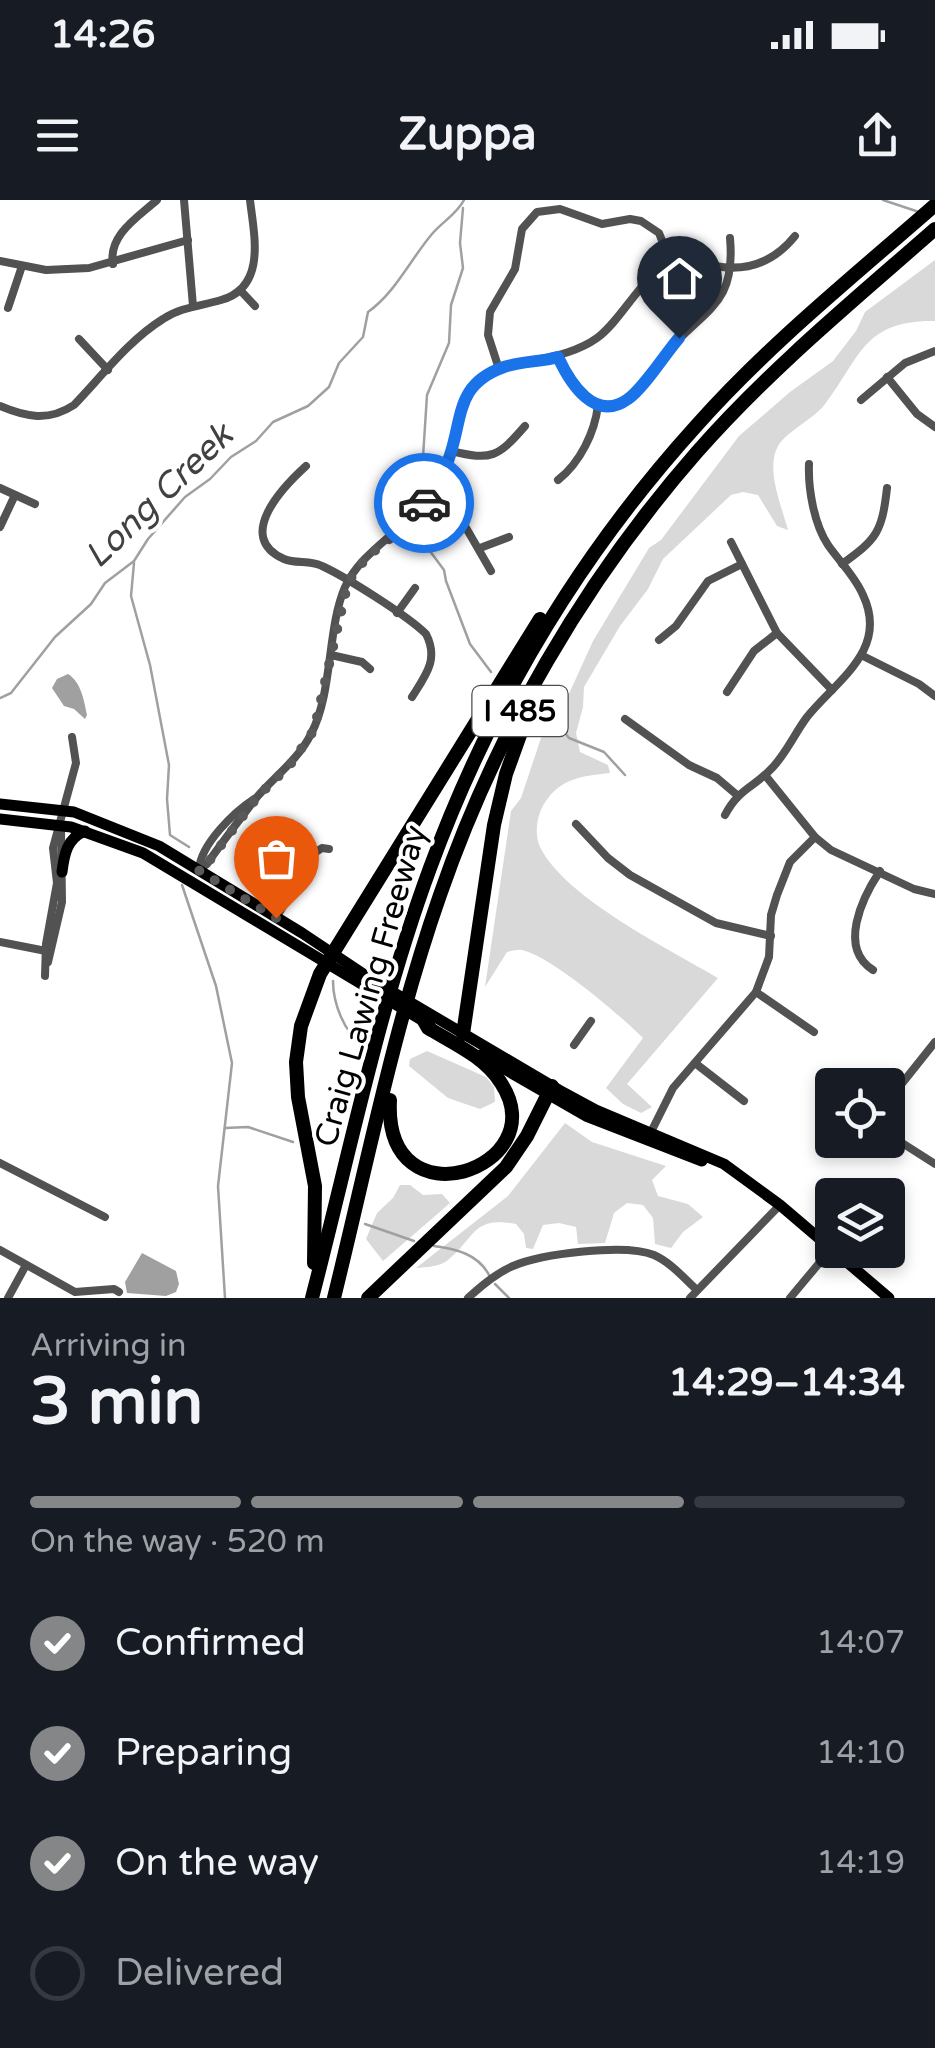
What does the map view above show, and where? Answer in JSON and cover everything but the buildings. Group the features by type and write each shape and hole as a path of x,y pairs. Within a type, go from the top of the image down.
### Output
{"highway":[{"name":"Craig Lawing Freeway","path":"311,1298 396,976 430,868 494,720 538,640 594,552 648,481 726,393 935,204"},
{"name":"Craig Lawing Freeway","path":"334,1298 426,938 462,836 506,738 574,616 635,529 717,430 808,340 935,229"},
{"path":"311,1298 317,1204 298,1097 296,1062 304,1016 320,974 516,654 594,552"},
{"path":"463,1034 489,847 502,786 521,730 574,616"},
{"path":"393,1062 396,1073 390,1124 405,1156 421,1168 448,1176 474,1170 494,1156 510,1124 504,1087 481,1062 428,1028 425,1017"},
{"path":"368,1298 506,1167 550,1090"}],"main road":[{"path":"0,804 64,810 160,846 276,918 373,985 550,1090"},
{"path":"0,819 60,824 148,856 331,958"},
{"path":"62,872 70,841 86,831"},
{"path":"148,856 168,859 187,871 198,869"},
{"path":"425,1017 463,1034 586,1116 724,1164 815,1236"},
{"path":"851,1268 876,1292 889,1298"},
{"path":"861,1268 900,1298"}],"street":[{"path":"114,264 116,239 157,200"},
{"path":"184,200 193,306"},
{"path":"0,406 32,417 56,415 74,405 160,321 240,290 253,272 255,259 250,200"},
{"path":"499,370 488,335 490,312 515,269 522,228 537,212 560,208 602,224 641,221 659,233 671,263"},
{"path":"198,869 200,858 230,820 290,765 314,730 348,582 366,558 399,531 426,500 451,451 456,419 465,398 482,380 499,370 558,357 603,333 652,275 671,263 732,269 765,262 795,236"},
{"path":"558,357 572,386 598,405 621,404 722,296 732,269 730,238"},
{"path":"0,261 68,270 114,264 188,240"},
{"path":"8,308 22,266"},
{"path":"240,290 255,306"},
{"path":"78,339 108,370"},
{"path":"861,400 905,362 935,351"},
{"path":"887,377 917,414 935,427"},
{"path":"558,480 584,447 598,405"},
{"path":"451,451 479,457 496,455 525,426"},
{"path":"724,815 737,794 776,765 806,718 863,656 868,640 869,614 861,590 821,531 810,487 810,464"},
{"path":"306,466 267,510 262,524 265,538 271,550 283,558 318,564 426,634 432,650 430,669 412,697"},
{"path":"0,488 35,504"},
{"path":"842,564 878,534 887,488"},
{"path":"0,527 14,494"},
{"path":"426,500 461,522 491,572"},
{"path":"480,548 509,537"},
{"path":"731,542 777,633 832,690"},
{"path":"659,640 676,626 708,581 742,564"},
{"path":"397,613 415,588"},
{"path":"726,692 754,652 777,633"},
{"path":"331,655 362,662 370,668"},
{"path":"863,656 935,696"},
{"path":"625,720 737,794"},
{"path":"48,951 56,890 53,848 76,763 72,737"},
{"path":"765,775 816,837 836,853 914,889 935,894"},
{"path":"48,951 62,902 60,824"},
{"path":"576,824 608,858 630,874 716,922 770,936"},
{"path":"649,1136 673,1088 756,992 766,969 772,908 795,856 816,837"},
{"path":"276,918 316,852 329,849"},
{"path":"874,970 860,960 856,944 860,905 880,871"},
{"path":"0,942 48,951"},
{"path":"756,992 814,1032"},
{"path":"574,1044 589,1023"},
{"path":"905,1079 935,1042"},
{"path":"694,1063 744,1101"},
{"path":"905,1145 935,1164"},
{"path":"0,1163 105,1217"},
{"path":"690,1298 780,1206"},
{"path":"0,1250 75,1292 119,1292"},
{"path":"468,1298 501,1272 523,1262 627,1251 656,1256 698,1290"},
{"path":"8,1298 26,1266"},
{"path":"790,1298 815,1268"}],"shaded area":[{"path":"935,260 935,321 911,322 878,334 866,344 820,410 778,446 774,477 788,530 777,526 758,495 743,492 731,495 663,559 584,687 576,733 580,752 608,765 610,773 581,777 565,784 550,795 540,814 540,847 571,885 620,921 718,978 627,1084 652,1107 641,1113 623,1104 606,1088 643,1038 603,1002 550,963 520,950 507,952 485,987 511,811 521,798 542,735 563,707 593,641 649,548 661,540 739,436 833,361 865,312"},
{"path":"68,674 81,692 85,719 64,706 52,688 57,679"},
{"path":"427,1051 486,1077 494,1087 495,1102 480,1109 448,1098 409,1066 410,1059"},
{"path":"565,1123 592,1142 666,1166 652,1180 658,1196 688,1204 703,1217 683,1232 671,1248 655,1244 653,1218 643,1205 627,1203 614,1213 605,1243 578,1244 576,1227 559,1223 543,1225 533,1249 526,1248 524,1234 516,1224 491,1223 476,1230 445,1262 416,1268 508,1196"},
{"path":"400,1185 410,1185 423,1195 442,1194 450,1203 383,1261 366,1239 377,1213"},
{"path":"142,1253 176,1271 176,1292 166,1296 127,1293 125,1282"}],"waterway":[{"name":"Long Creek","path":"0,698 11,693 105,583 134,561 185,497 256,441 273,422 308,406 329,387 339,363 363,337 368,312 464,200"},
{"name":"Long Creek","path":"883,200 919,212"},
{"path":"421,488 427,395 449,343 451,305 463,268 463,208"},
{"path":"415,531 444,570 470,644 491,672"},
{"path":"134,563 131,596 150,665 169,765 170,835 189,847"},
{"path":"550,714 569,738 604,752 625,775"},
{"path":"393,924 403,875 400,860"},
{"path":"182,885 216,986 232,1063 218,1186 225,1298"},
{"path":"333,981 341,1016 362,1045"},
{"path":"225,1128 248,1127 293,1142"},
{"path":"365,1224 414,1241"},
{"path":"434,1246 473,1257 489,1275"},
{"path":"495,1284 509,1298"}],"way so far":[{"path":"276,918 198,870 305,745 318,716 346,586 366,558 399,531 424,503"}],"route":[{"path":"424,503 450,456 462,404 470,390 487,376 509,366 558,357 572,386 584,396 598,405 621,404 634,394 679,338"}]}
